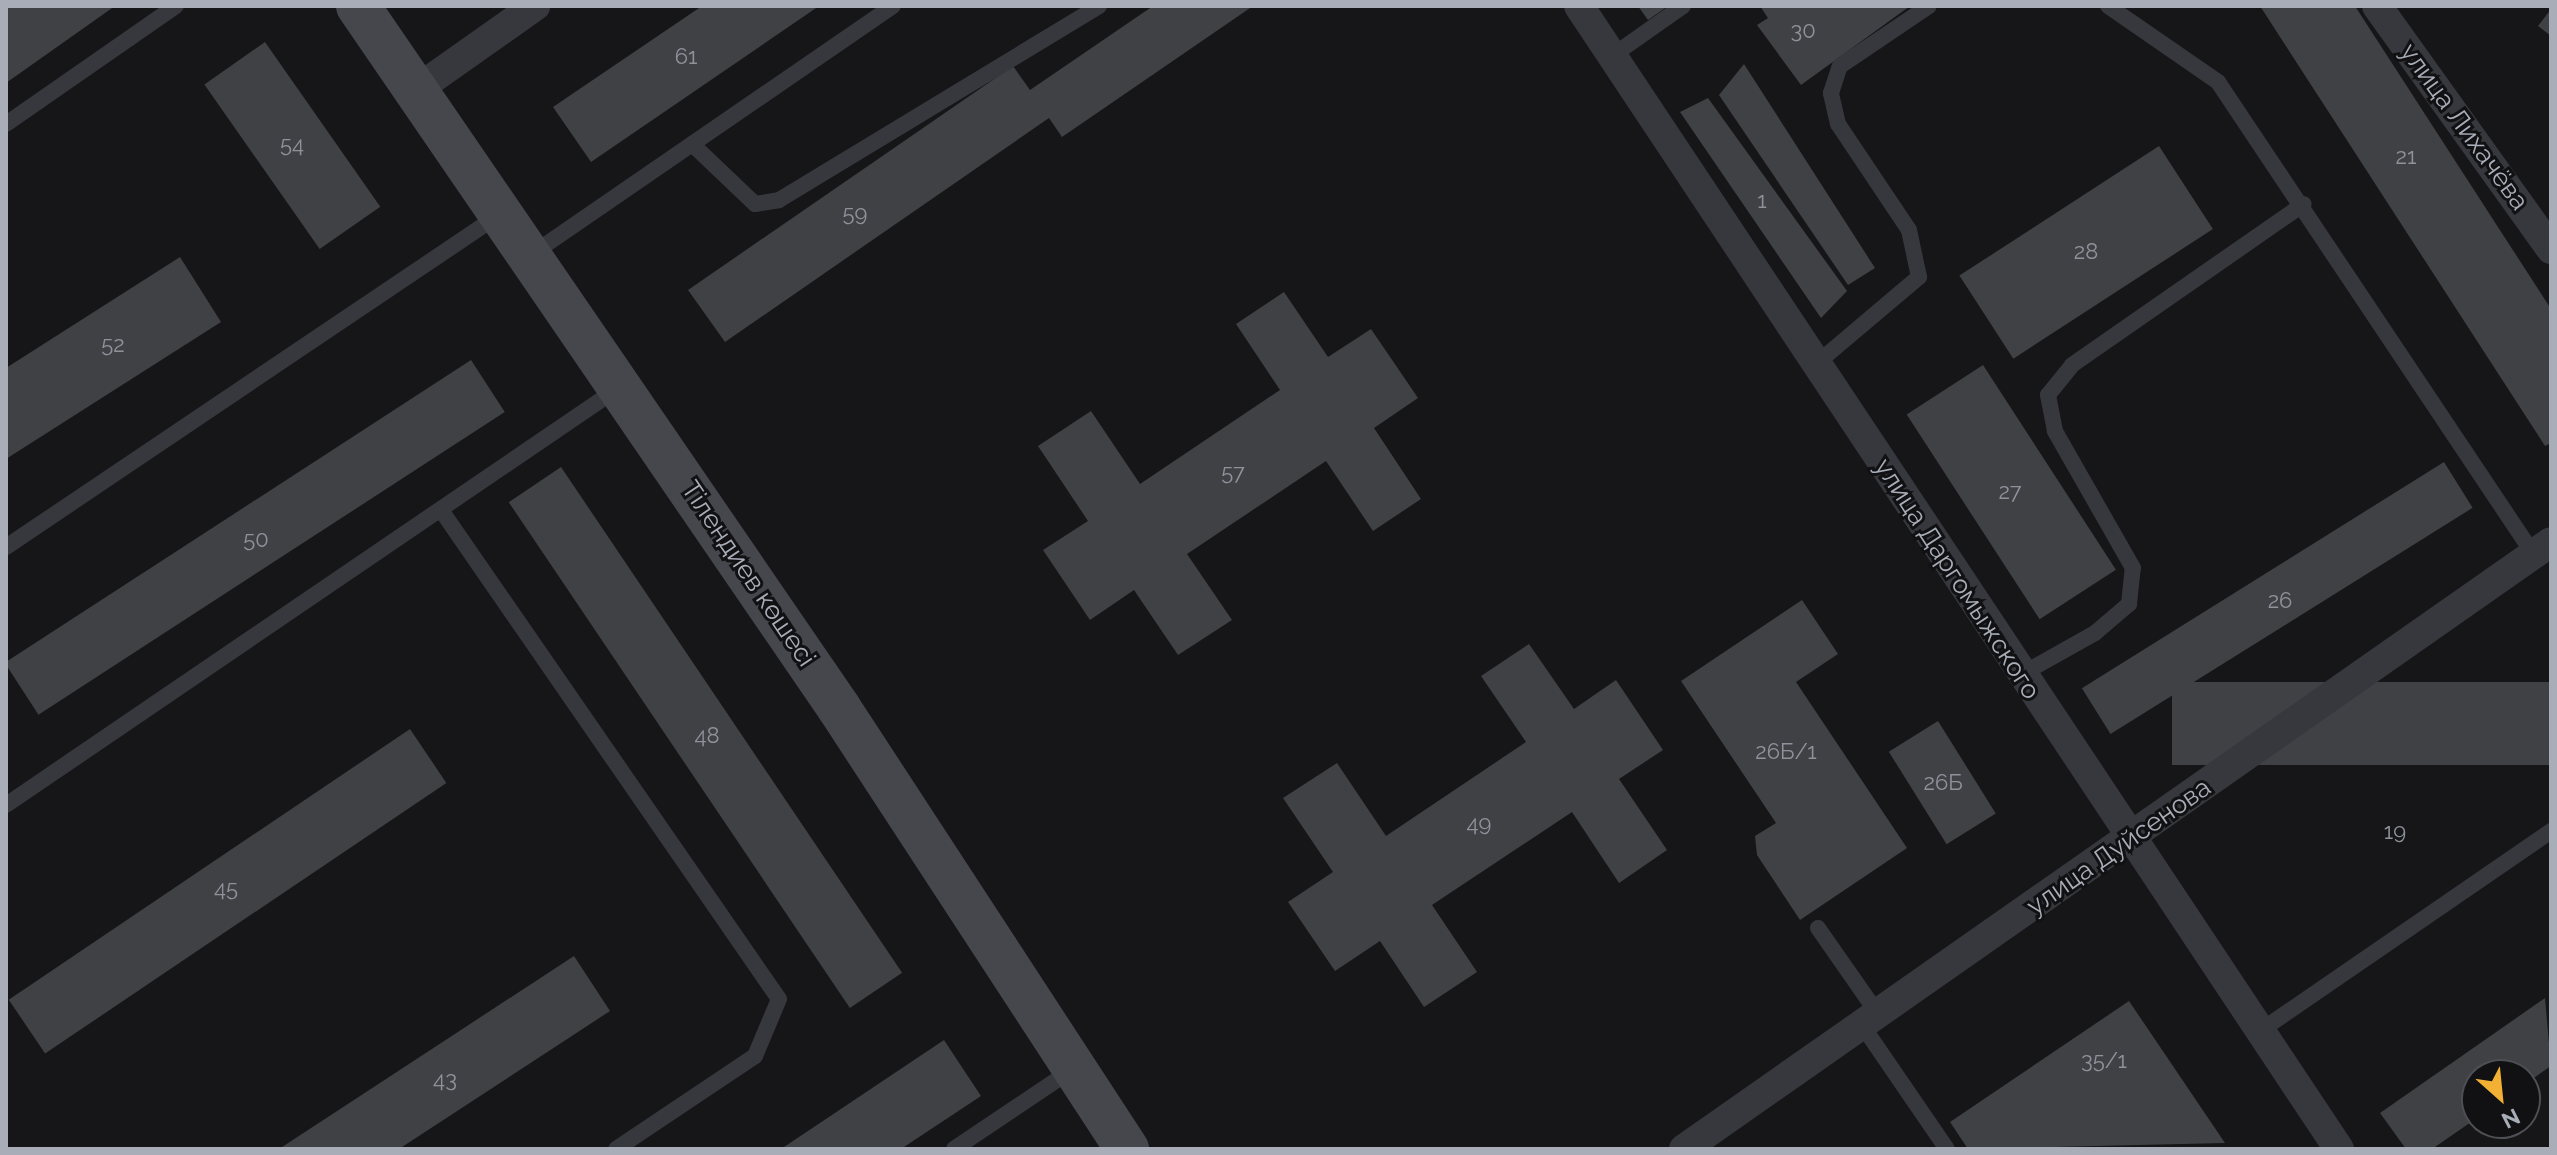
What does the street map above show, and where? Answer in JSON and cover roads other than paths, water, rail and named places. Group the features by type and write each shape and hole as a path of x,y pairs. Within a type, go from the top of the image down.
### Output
{"street":[{"name":"Тілендиев көшесі","path":"358,6 622,386 1074,1068 1122,1147"},
{"path":"416,90 535,6"},
{"name":"улица Даргомыжского","path":"1579,6 2020,675 2339,1149"},
{"name":"улица Лихачёва","path":"2377,6 2551,249"},
{"name":"улица Дуйсенова","path":"1684,1149 2130,840 2542,548"}],"lane":[{"path":"6,124 176,6"},
{"path":"530,255 893,6"},
{"path":"692,144 755,204 779,200 1099,6"},
{"path":"1612,56 1683,6"},
{"path":"1816,364 1919,277 1909,230 1838,124 1831,93 1840,66 1929,6"},
{"path":"2108,6 2218,82 2542,548"},
{"path":"2020,675 2095,633 2129,604 2133,568 2055,431 2048,395 2072,365 2304,204"},
{"path":"6,547 501,214"},
{"path":"6,805 622,386"},
{"path":"441,510 779,999 755,1056 616,1149"},
{"path":"2260,1031 2551,831"},
{"path":"1818,928 1947,1149"},
{"path":"954,1149 1074,1068"}]}
